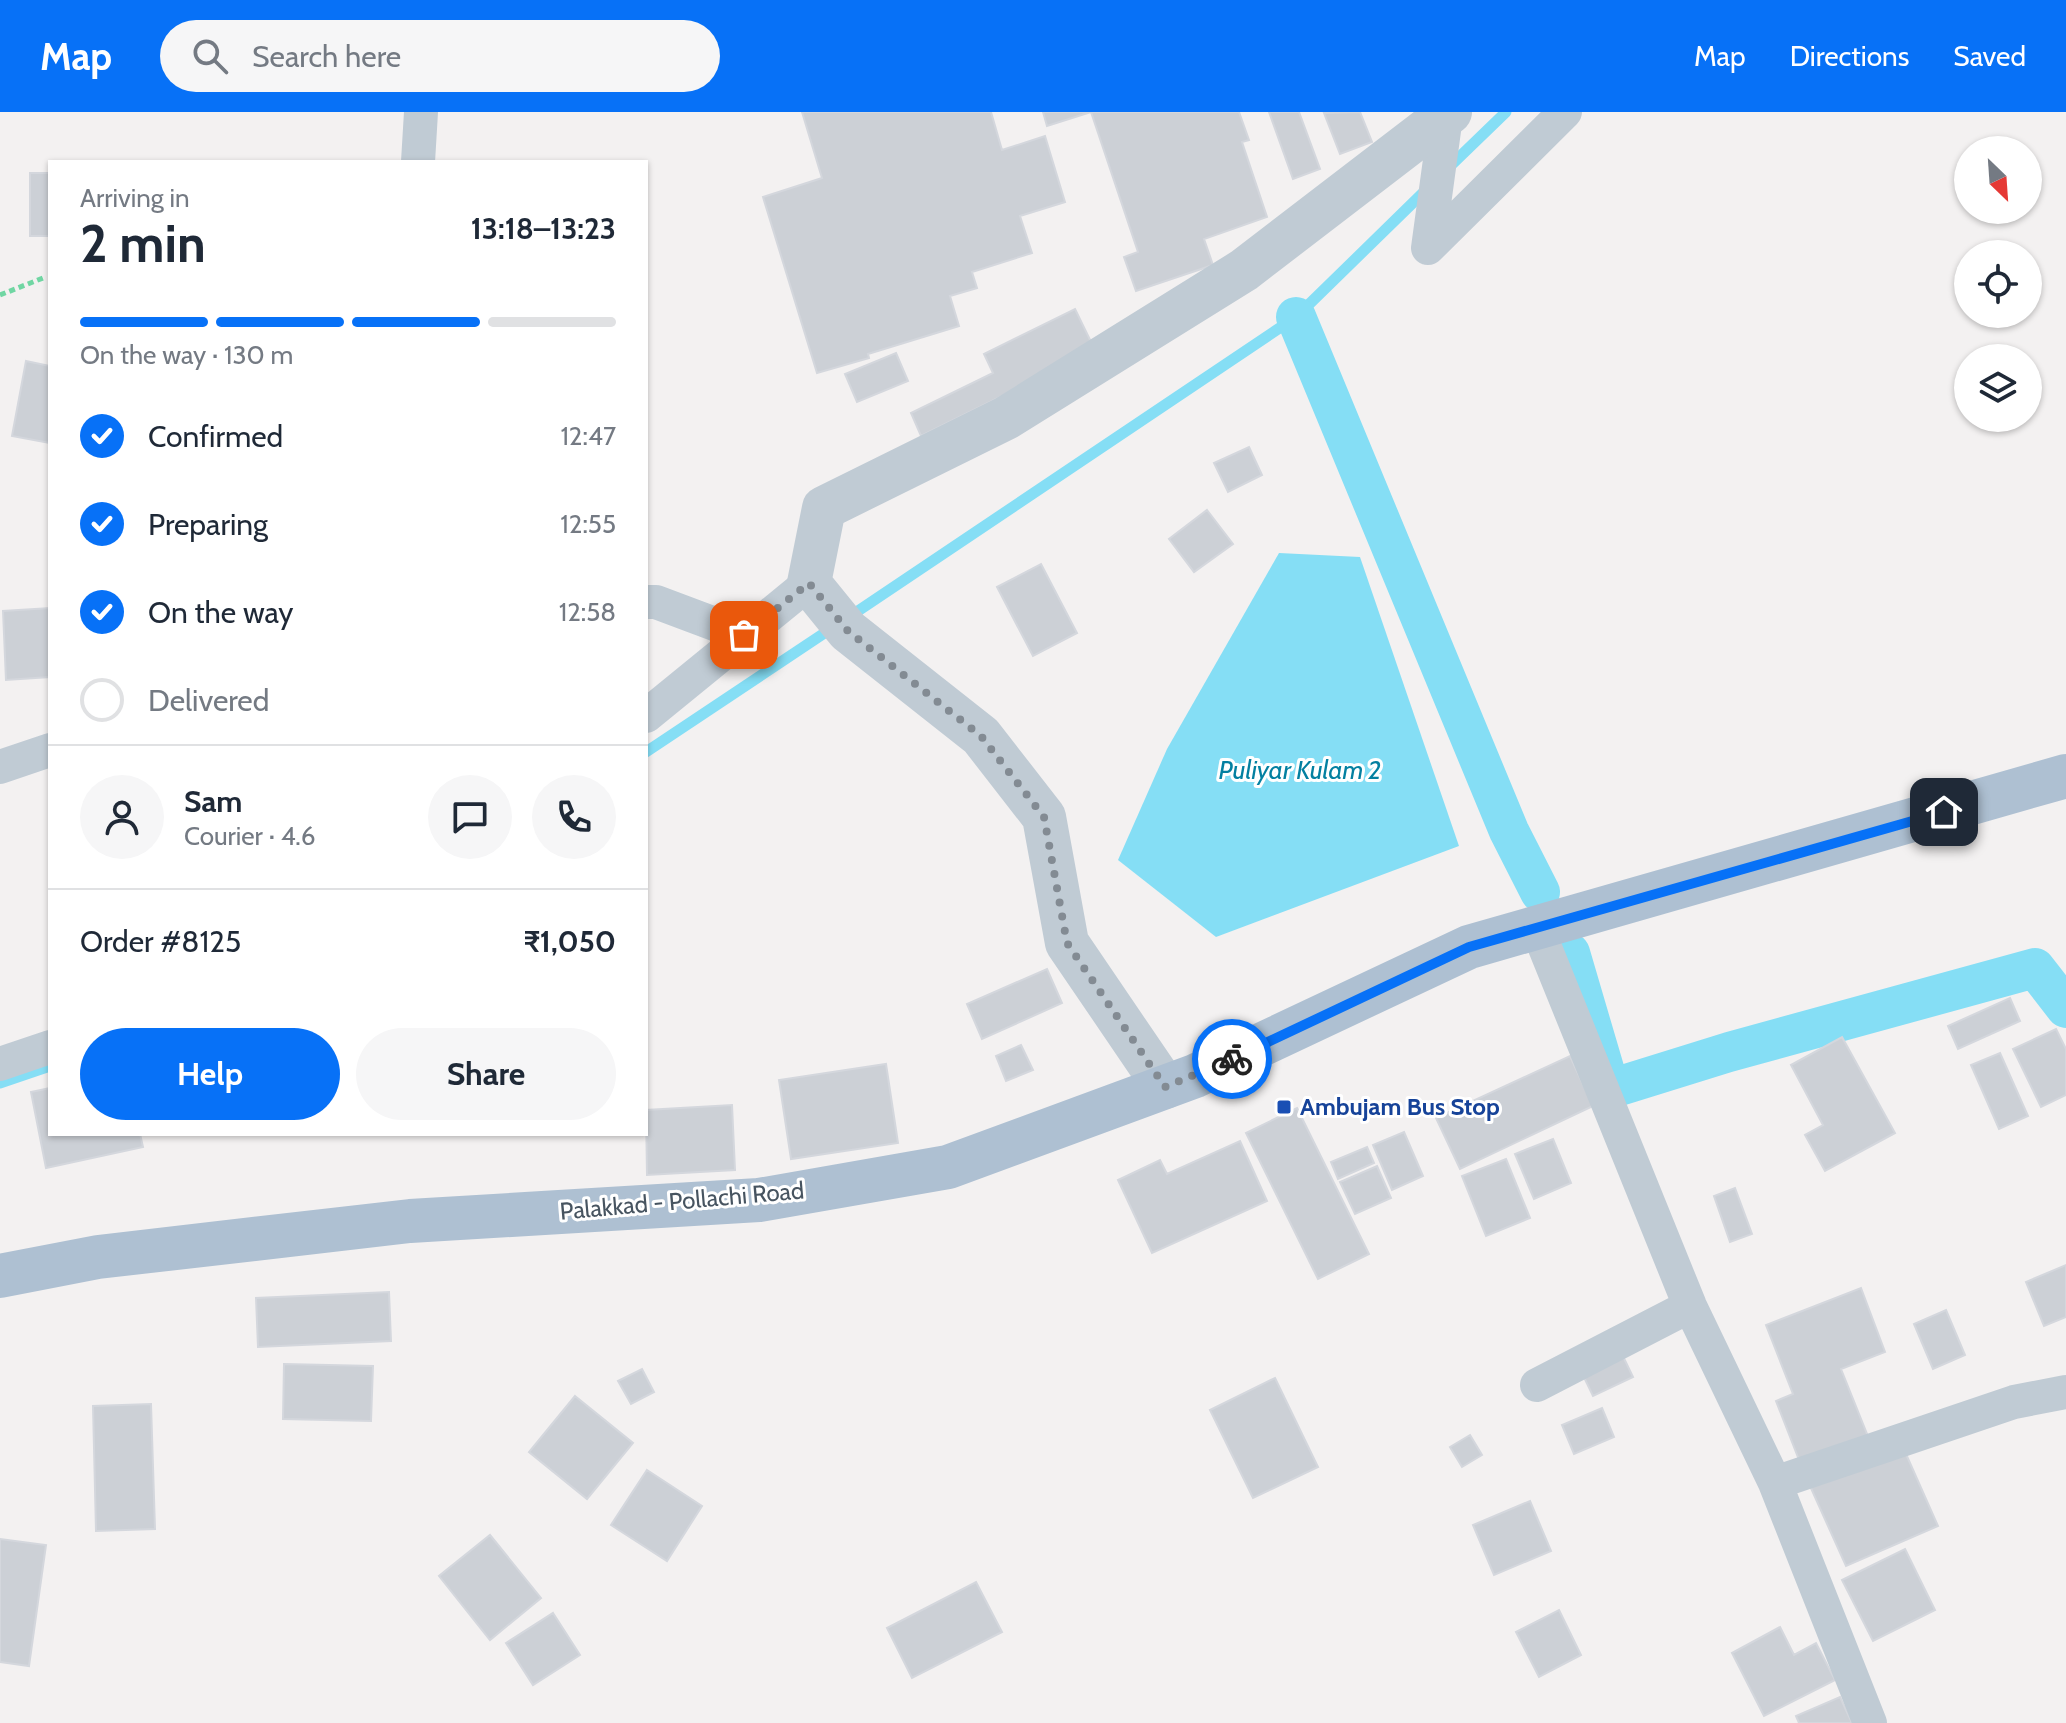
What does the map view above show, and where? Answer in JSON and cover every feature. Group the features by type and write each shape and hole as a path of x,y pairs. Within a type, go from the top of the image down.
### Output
{"main road":[{"name":"Palakkad - Pollachi Road","path":"0,1276 98,1257 410,1221 759,1200 948,1167 1195,1076 1469,947 2066,776"}],"street":[{"path":"418,160 421,112"},
{"path":"1448,114 1428,248 1565,112"},
{"path":"648,714 809,583 824,508 1006,418 1244,270 1448,114"},
{"path":"809,583 848,631 981,736 1044,817 1067,943 1165,1087"},
{"path":"648,602 656,602 744,635"},
{"path":"0,767 48,751"},
{"path":"1537,928 1690,1306 1775,1483 1870,1723"},
{"path":"0,1064 48,1048"},
{"path":"1537,1385 1690,1306"},
{"path":"1775,1483 2014,1402 2066,1392"}],"path":[{"path":"0,295 43,278"}],"water":[{"name":"Puliyar Kulam 2","path":"1279,553 1360,557 1459,846 1216,937 1118,860 1167,749"}],"building":[{"path":"802,112 991,112 1002,150 1045,136 1065,202 1020,216 1032,253 972,272 977,288 950,296 959,326 817,373 763,197 822,178"},
{"path":"1043,112 1091,112 1047,126"},
{"path":"1091,112 1239,112 1249,140 1242,142 1267,217 1204,239 1213,265 1136,291 1124,257 1138,252"},
{"path":"1269,112 1299,112 1320,169 1293,179"},
{"path":"1360,112 1372,142 1340,154 1324,113"},
{"path":"30,173 48,173 48,236 30,236"},
{"path":"1075,309 1095,350 921,436 911,413 993,373 984,354"},
{"path":"896,353 908,381 857,402 845,374"},
{"path":"26,361 48,366 48,443 12,436"},
{"path":"1249,447 1262,475 1228,492 1214,463"},
{"path":"1207,510 1233,544 1194,572 1169,539"},
{"path":"1041,564 1077,633 1033,656 997,587"},
{"path":"48,608 48,677 6,680 3,611"},
{"path":"1047,969 1062,1003 982,1039 967,1004"},
{"path":"2010,998 2020,1021 1958,1049 1948,1026"},
{"path":"2056,1029 2066,1049 2066,1095 2041,1107 2013,1049"},
{"path":"1842,1037 1895,1133 1825,1171 1805,1135 1823,1125 1791,1065"},
{"path":"1021,1045 1033,1070 1006,1081 996,1056"},
{"path":"2000,1053 2028,1116 1999,1129 1971,1065"},
{"path":"1570,1056 1593,1106 1460,1169 1436,1118"},
{"path":"886,1064 898,1143 791,1159 779,1080"},
{"path":"48,1088 48,1136 140,1136 143,1147 46,1168 31,1092"},
{"path":"732,1105 735,1170 647,1175 648,1110"},
{"path":"1297,1108 1369,1254 1318,1279 1246,1133"},
{"path":"1404,1132 1423,1176 1392,1190 1373,1145"},
{"path":"1553,1139 1571,1183 1534,1199 1515,1154"},
{"path":"1240,1141 1267,1201 1152,1253 1118,1180 1160,1160 1167,1174"},
{"path":"1367,1147 1374,1163 1338,1179 1331,1162"},
{"path":"1506,1159 1530,1218 1486,1236 1462,1176"},
{"path":"1377,1166 1391,1198 1355,1214 1340,1182"},
{"path":"1735,1188 1752,1234 1730,1242 1714,1196"},
{"path":"2066,1265 2066,1317 2044,1326 2026,1282"},
{"path":"1861,1288 1885,1352 1841,1369 1869,1439 1801,1465 1776,1401 1793,1394 1766,1325"},
{"path":"389,1292 391,1341 258,1347 256,1298"},
{"path":"1946,1310 1965,1355 1933,1369 1914,1324"},
{"path":"1620,1350 1633,1377 1593,1396 1580,1369"},
{"path":"284,1364 373,1366 371,1421 283,1419"},
{"path":"642,1369 654,1392 631,1404 618,1381"},
{"path":"1275,1378 1318,1467 1253,1498 1210,1410"},
{"path":"575,1396 633,1443 587,1499 529,1452"},
{"path":"151,1404 155,1529 96,1531 93,1406"},
{"path":"1602,1408 1614,1437 1574,1454 1562,1425"},
{"path":"1470,1435 1482,1455 1462,1467 1450,1447"},
{"path":"1902,1445 1938,1526 1846,1566 1810,1486"},
{"path":"647,1470 702,1506 667,1561 611,1525"},
{"path":"1530,1501 1551,1551 1494,1575 1473,1525"},
{"path":"490,1535 541,1598 490,1640 439,1576"},
{"path":"0,1539 46,1545 29,1666 0,1662"},
{"path":"1905,1549 1935,1610 1873,1641 1842,1580"},
{"path":"976,1582 1002,1632 912,1678 887,1628"},
{"path":"1559,1610 1581,1655 1539,1677 1516,1632"},
{"path":"553,1613 580,1655 533,1685 506,1643"},
{"path":"1780,1627 1794,1655 1816,1643 1835,1680 1764,1716 1732,1653"},
{"path":"1840,1697 1852,1723 1799,1723 1796,1716"}],"waterway":[{"path":"1446,170 1506,112"},
{"path":"849,617 1296,317 1428,188"},
{"path":"1296,317 1509,831 1540,892"},
{"path":"648,751 835,626"},
{"path":"1570,953 1610,1089 1729,1052 2035,968 2066,1008"},
{"path":"0,1083 48,1067"}],"way so far":[{"path":"744,635 809,583 848,631 981,736 1044,817 1067,943 1165,1087 1232,1059"}],"place":[{"name":"Ambujam Bus Stop","path":"1284,1107"}],"route":[{"path":"1232,1059 1469,947 1944,812"}]}
